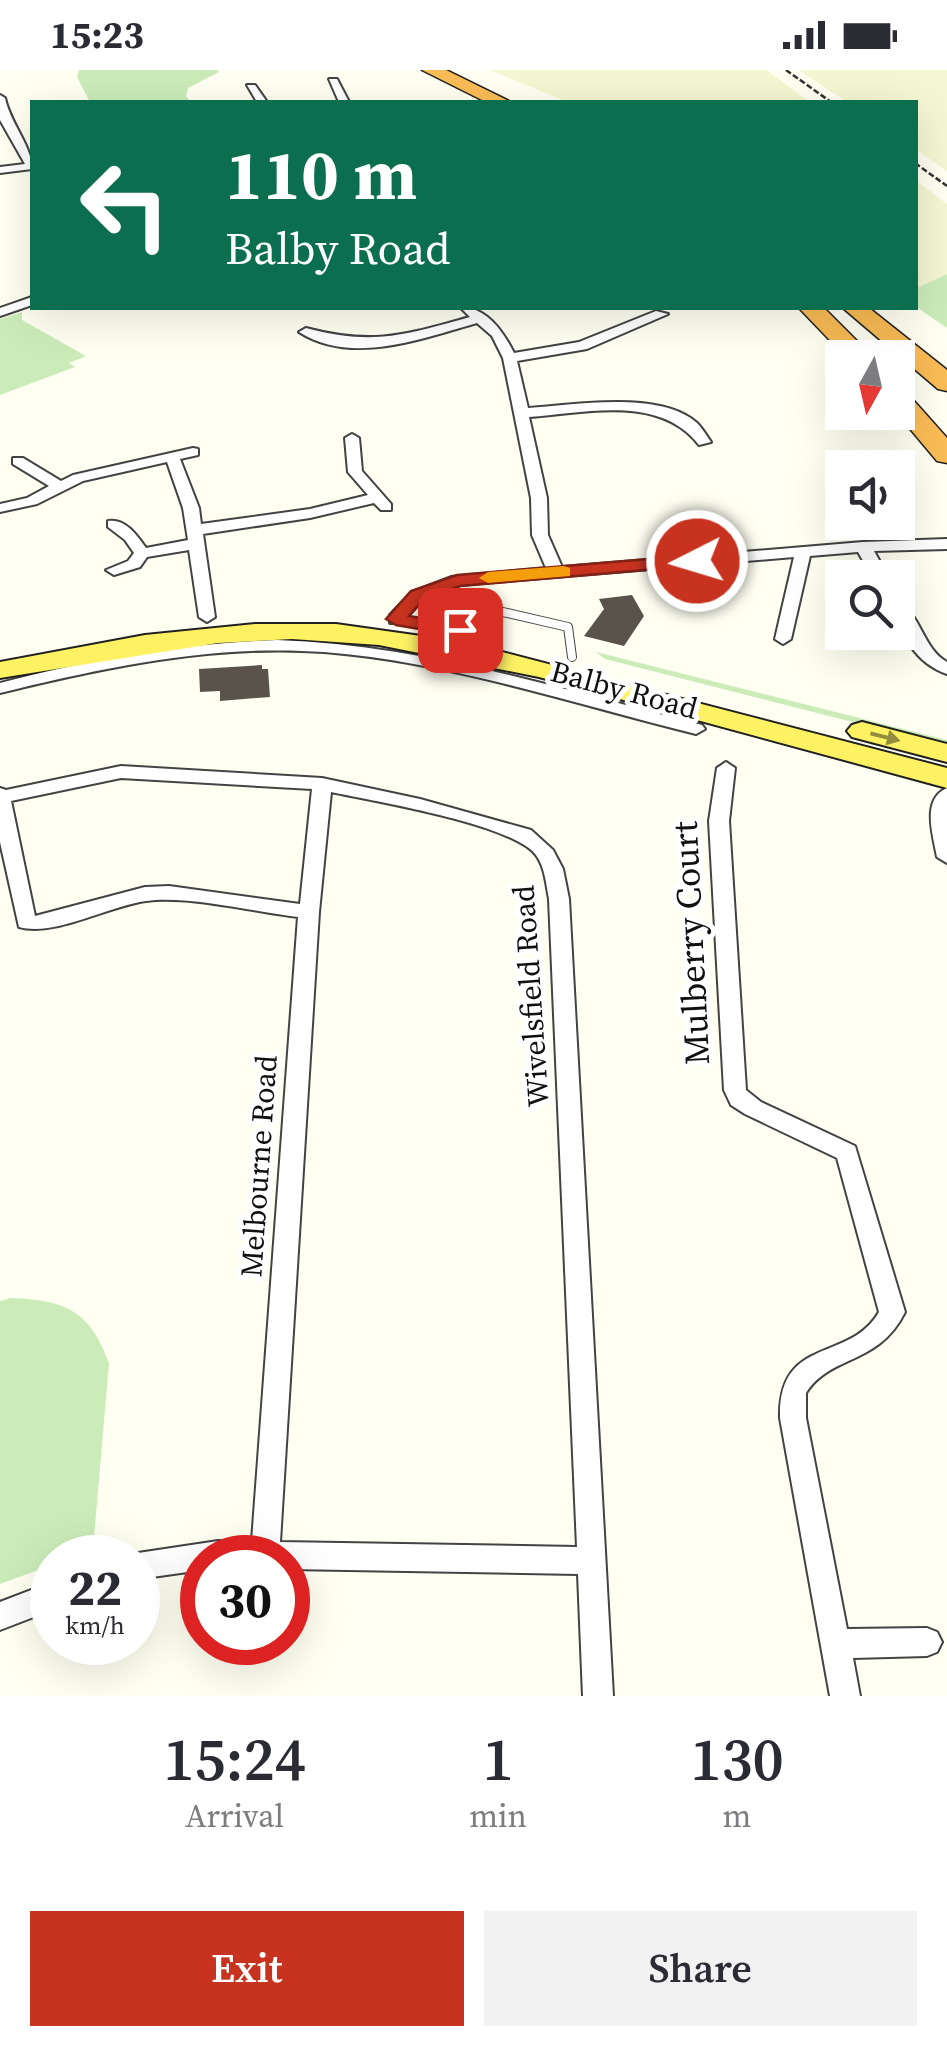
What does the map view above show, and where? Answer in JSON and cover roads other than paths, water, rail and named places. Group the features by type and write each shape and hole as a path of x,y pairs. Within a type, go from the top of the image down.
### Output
{"highway":[{"path":"431,70 507,100"},
{"path":"458,70 508,100"},
{"path":"814,310 844,340"},
{"path":"827,310 863,340"},
{"path":"856,310 947,383"},
{"path":"891,310 919,328"},
{"path":"915,383 947,412"},
{"path":"915,418 947,454"}],"main road":[{"name":"Balby Road","path":"0,654 207,617 303,612 396,619 572,657 947,753"},
{"name":"Balby Road","path":"0,670 137,644 239,632 296,631 406,639 553,671 947,778"}],"street":[{"path":"333,80 343,100"},
{"path":"252,87 261,100"},
{"path":"0,98 2,118 30,163"},
{"path":"0,170 30,166"},
{"path":"0,312 30,303"},
{"path":"470,310 498,334 510,358 540,498 540,535 556,572"},
{"path":"510,358 582,346 661,314"},
{"path":"306,332 332,341 369,346 396,343 481,318"},
{"path":"635,324 658,334"},
{"path":"314,351 332,341"},
{"path":"522,414 654,409 684,419 704,442"},
{"path":"114,570 134,564 142,553 196,537 290,514 334,512 381,502 355,472 352,438"},
{"path":"4,508 32,501 94,474 194,452"},
{"path":"172,457 196,537 207,617"},
{"path":"18,461 59,486"},
{"path":"114,524 131,537 142,553"},
{"path":"396,619 418,595 457,580 863,547 947,544"},
{"path":"863,547 870,560"},
{"path":"783,639 803,552"},
{"path":"915,637 927,658 947,669"},
{"path":"0,688 179,652 275,646 327,648 433,663 696,729"},
{"name":"Mulberry Court","path":"726,768 719,821 735,1090 753,1108 847,1152 892,1312 888,1326 807,1374 794,1390 794,1418 845,1696"},
{"name":"Wivelsfield Road","path":"0,795 120,772 322,784 420,805 524,834 543,850 559,899 598,1696"},
{"name":"Melbourne Road","path":"266,1535 309,912 322,784"},
{"path":"946,845 940,815 947,794"},
{"path":"0,795 26,922 38,923 145,894 169,893 309,912"},
{"path":"310,1555 592,1561"},
{"path":"0,1616 30,1604"},
{"path":"835,1644 928,1642"}]}
